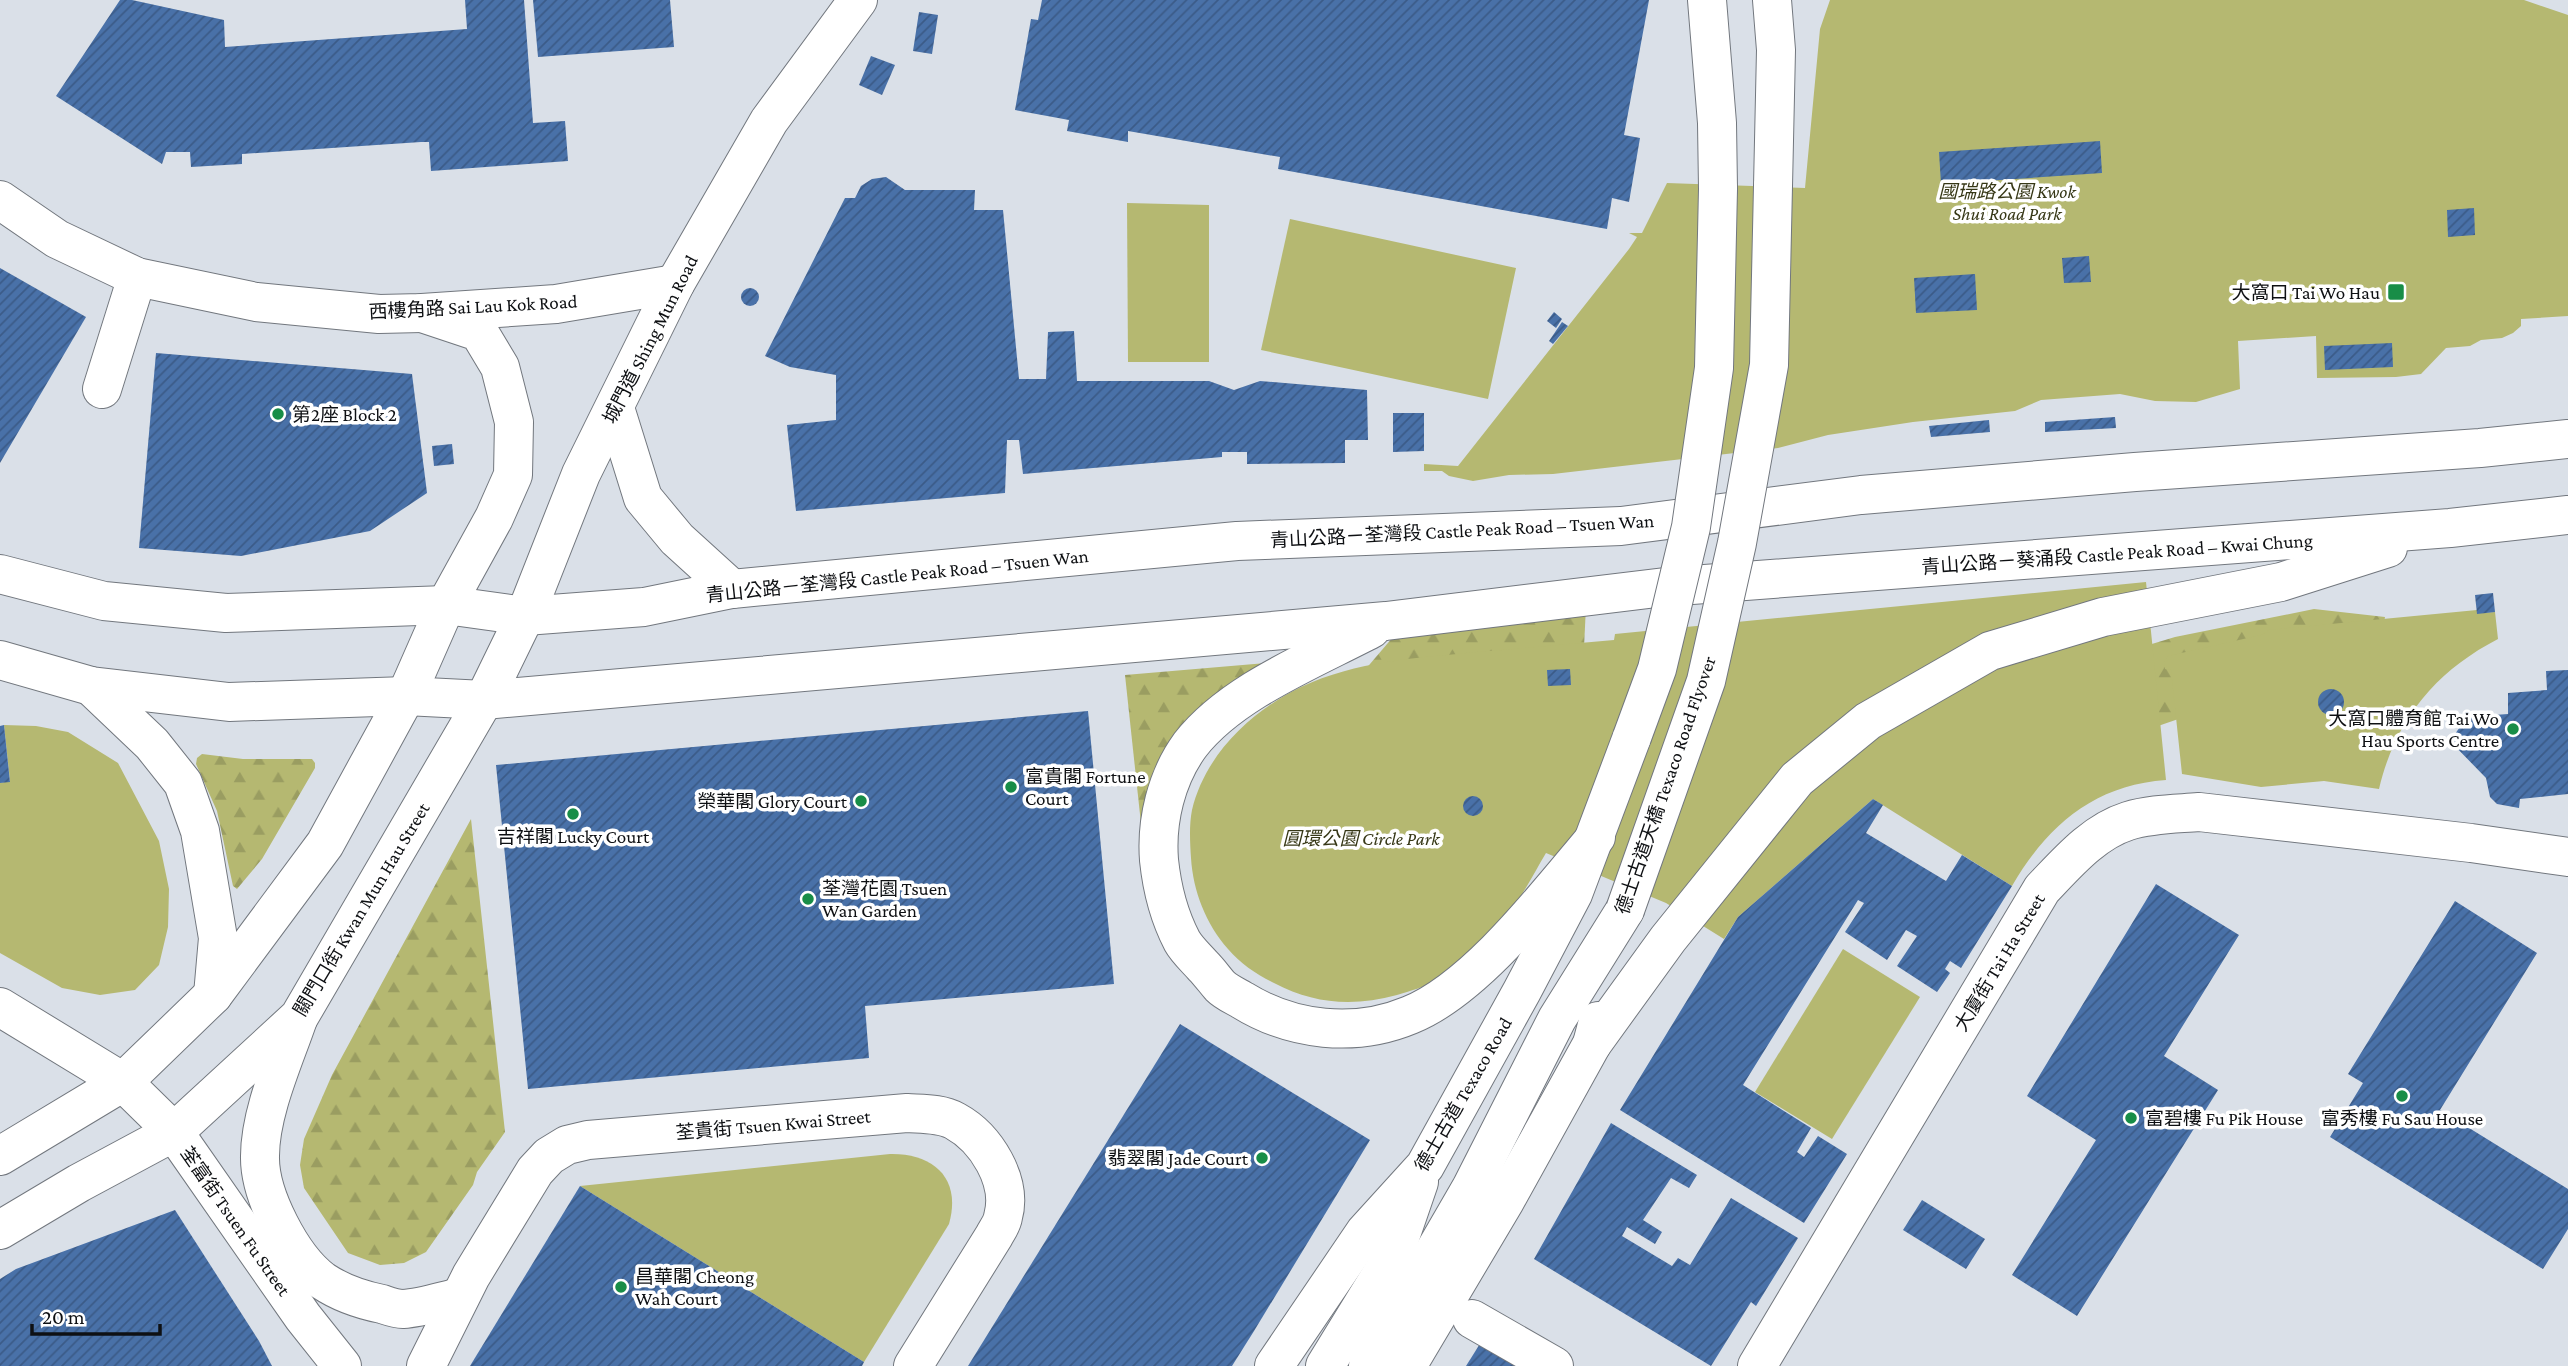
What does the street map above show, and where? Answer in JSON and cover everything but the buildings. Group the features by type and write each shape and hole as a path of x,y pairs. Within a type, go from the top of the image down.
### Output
{"main road":[{"name":"城門道 Shing Mun Road","path":"484,701 525,616 580,474 675,284 769,121 858,0"},
{"path":"1385,621 1239,699 1211,722 1189,747 1172,776 1157,838 1162,891 1183,942 1222,988 1263,1013 1314,1028 1363,1028 1410,1015 1445,995 1482,965 1596,837 1657,669 1691,527 1714,368 1717,123 1707,0"},
{"name":"德士古道天橋 Texaco Road Flyover","path":"1368,1366 1471,1188 1557,1019 1625,910 1706,681 1737,543 1769,365 1776,50 1772,0"},
{"path":"1776,50 1799,0"},
{"name":"西樓角路 Sai Lau Kok Road","path":"0,200 57,239 137,277 256,302 379,314 422,313 556,304 675,284"},
{"path":"102,389 137,277"},
{"path":"0,1156 123,1082 213,995 325,844 406,696 446,605 494,518 513,475 514,422 500,367 479,332 422,313"},
{"path":"615,408 643,498 677,539 732,589"},
{"name":"青山公路－荃灣段 Castle Peak Road – Tsuen Wan","path":"0,574 104,601 226,613 446,605 525,616 644,607 732,589 1237,541 1621,526 1875,494 2568,439"},
{"name":"青山公路－葵涌段 Castle Peak Road – Kwai Chung","path":"1385,621 1665,587 2450,528 2568,515"},
{"path":"1407,1366 1505,1201 1592,1044 1668,940 1797,779 1868,721 1990,651 2103,617 2281,582 2450,528"},
{"path":"11,669 90,686 229,702 406,696 484,701 1385,621"},
{"path":"90,686 152,744 183,783 200,831 218,938 213,995"},
{"name":"關門口街 Kwan Mun Hau Street","path":"0,1230 79,1183 174,1132 299,1017 484,701"},
{"name":"大廈街 Tai Ha Street","path":"1757,1366 2042,889 2098,836 2126,821 2161,814 2199,812 2444,839 2568,857"},
{"name":"德士古道 Texaco Road","path":"1274,1366 1365,1231 1425,1166 1573,894 1596,837"},
{"path":"1592,1044 1625,910"},
{"name":"荃富街 Tsuen Fu Street","path":"0,1007 123,1082 174,1132 303,1317 342,1366"},
{"path":"299,1017 265,1117 260,1156 265,1188 288,1239 302,1261 323,1281 358,1299 402,1309 460,1297"},
{"name":"荃貴街 Tsuen Kwai Street","path":"426,1366 471,1276 535,1171 549,1156 567,1145 588,1140 894,1114 936,1114 955,1121 979,1140 995,1163 1005,1188 1003,1217 994,1237 913,1366"},
{"path":"1325,1366 1395,1252 1425,1166"},
{"path":"1472,1318 1554,1366"}],"green space":[{"name":"國瑞路公園 Kwok Shui Road Park","path":"1830,0 2524,0 2568,15 2568,316 2521,319 2521,326 2502,338 2481,340 2470,346 2446,348 2421,374 2317,378 2316,336 2238,341 2240,389 2196,402 2155,401 2120,394 2041,400 2015,411 1828,435 1778,448 1553,474 1509,475 1473,481 1449,476 1442,471 1424,471 1424,464 1458,466 1629,249 1637,237 1629,233 1642,233 1667,183 1805,188 1820,29"},
{"path":"1127,203 1209,205 1209,362 1128,362"},
{"path":"1290,219 1516,268 1488,399 1261,350"},
{"name":"圓環公園 Circle Park","path":"2146,582 2166,780 2116,790 2075,812 2041,845 2012,886 1873,799 1738,917 1724,939 1666,903 1546,853 1502,924 1440,977 1422,987 1397,995 1349,1002 1319,999 1289,990 1249,968 1233,954 1213,929 1198,895 1192,870 1190,822 1198,790 1207,771 1233,737 1265,709 1301,687 1343,671 1432,656 1614,640 1615,634"},
{"path":"1586,606 1581,710 1282,767 1405,623"},
{"path":"2314,609 2385,617 2379,650 2100,746 2059,672 2175,637"},
{"path":"2477,610 2477,613 2495,612 2498,639 2455,666 2421,700 2396,741 2379,789 2324,781 2261,787 2182,774 2171,670 2165,669 2164,662 2168,656 2261,635 2269,630"},
{"path":"1278,662 1142,833 1125,675"},
{"path":"4,725 36,726 68,732 118,763 159,841 169,889 168,927 159,965 135,990 100,995 62,988 0,953 0,783 10,781"},
{"path":"202,754 243,759 312,759 315,763 315,768 262,859 237,889 233,886 217,811 196,764 197,758"},
{"path":"471,819 505,1132 477,1172 473,1185 426,1252 404,1263 380,1265 348,1253 304,1188 300,1165 304,1139 332,1075"},
{"path":"1843,949 1920,997 1832,1139 1755,1092"},
{"path":"890,1154 919,1158 940,1171 947,1181 952,1208 949,1224 864,1362 580,1186"}],"place":[{"name":"大窩口 Tai Wo Hau","path":"2396,292"},
{"name":"第2座 Block 2","path":"278,414"},
{"name":"大窩口體育館 Tai Wo Hau Sports Centre","path":"2513,729"},
{"name":"富貴閣 Fortune Court","path":"1011,787"},
{"name":"榮華閣 Glory Court","path":"861,801"},
{"name":"吉祥閣 Lucky Court","path":"573,814"},
{"name":"荃灣花園 Tsuen Wan Garden","path":"808,899"},
{"name":"富秀樓 Fu Sau House","path":"2402,1096"},
{"name":"富碧樓 Fu Pik House","path":"2131,1118"},
{"name":"翡翠閣 Jade Court","path":"1262,1158"},
{"name":"昌華閣 Cheong Wah Court","path":"621,1287"}]}
